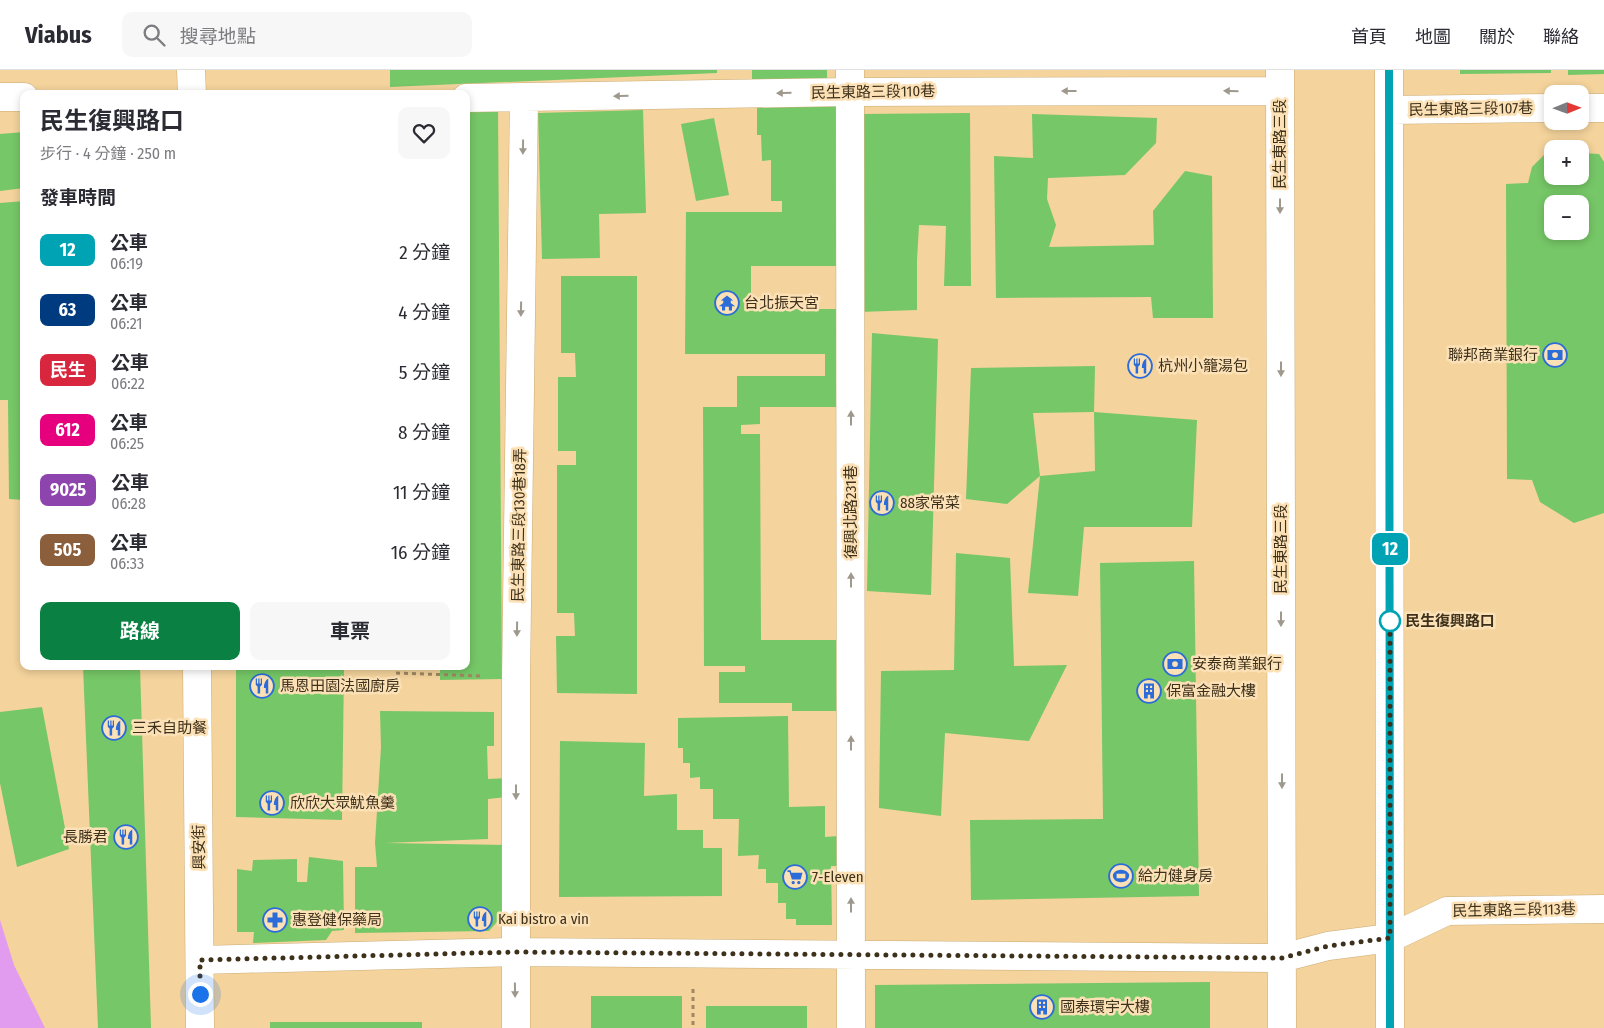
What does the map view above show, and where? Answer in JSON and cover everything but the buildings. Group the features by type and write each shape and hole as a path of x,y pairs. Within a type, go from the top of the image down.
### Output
{"street":[{"path":"191,70 192,90"},
{"path":"1389,70 1390,1028"},
{"name":"民生東路三段110巷","path":"470,98 524,98 850,81 1280,81"},
{"name":"復興北路231巷","path":"850,81 851,1028"},
{"name":"民生東路三段","path":"1280,81 1282,1028"},
{"path":"0,96 20,97"},
{"name":"民生東路三段130巷18弄","path":"516,1028 516,678 524,98"},
{"name":"民生東路三段107巷","path":"1389,110 1544,108"},
{"path":"1589,108 1604,108"},
{"name":"興安街","path":"197,670 200,1028"},
{"name":"民生東路三段113巷","path":"200,960 515,952 1282,958 1328,946 1390,938 1447,911 1604,909"}],"path":[{"path":"395,670 395,673 516,678"}],"shaded area":[{"path":"0,920 14,965 45,1028 0,1028"}],"bus line":[{"name":"12","path":"1389,70 1390,1028"}],"place":[{"name":"台北振天宮","path":"727,303"},
{"name":"聯邦商業銀行","path":"1555,355"},
{"name":"杭州小籠湯包","path":"1140,366"},
{"name":"88家常菜","path":"882,503"},
{"name":"民生復興路口","path":"1390,621"},
{"name":"安泰商業銀行","path":"1175,664"},
{"name":"馬恩田園法國廚房","path":"262,686"},
{"name":"保富金融大樓","path":"1149,691"},
{"name":"三禾自助餐","path":"114,728"},
{"name":"欣欣大眾魷魚羹","path":"272,803"},
{"name":"長勝君","path":"126,837"},
{"name":"給力健身房","path":"1121,876"},
{"name":"7-Eleven","path":"795,877"},
{"name":"Kai bistro a vin","path":"480,919"},
{"name":"惠登健保藥局","path":"275,920"},
{"name":"國泰環宇大樓","path":"1042,1007"}],"route":[{"path":"200,994 200,960 515,952 1282,958 1328,946 1390,938 1390,618 1390,621"}]}
